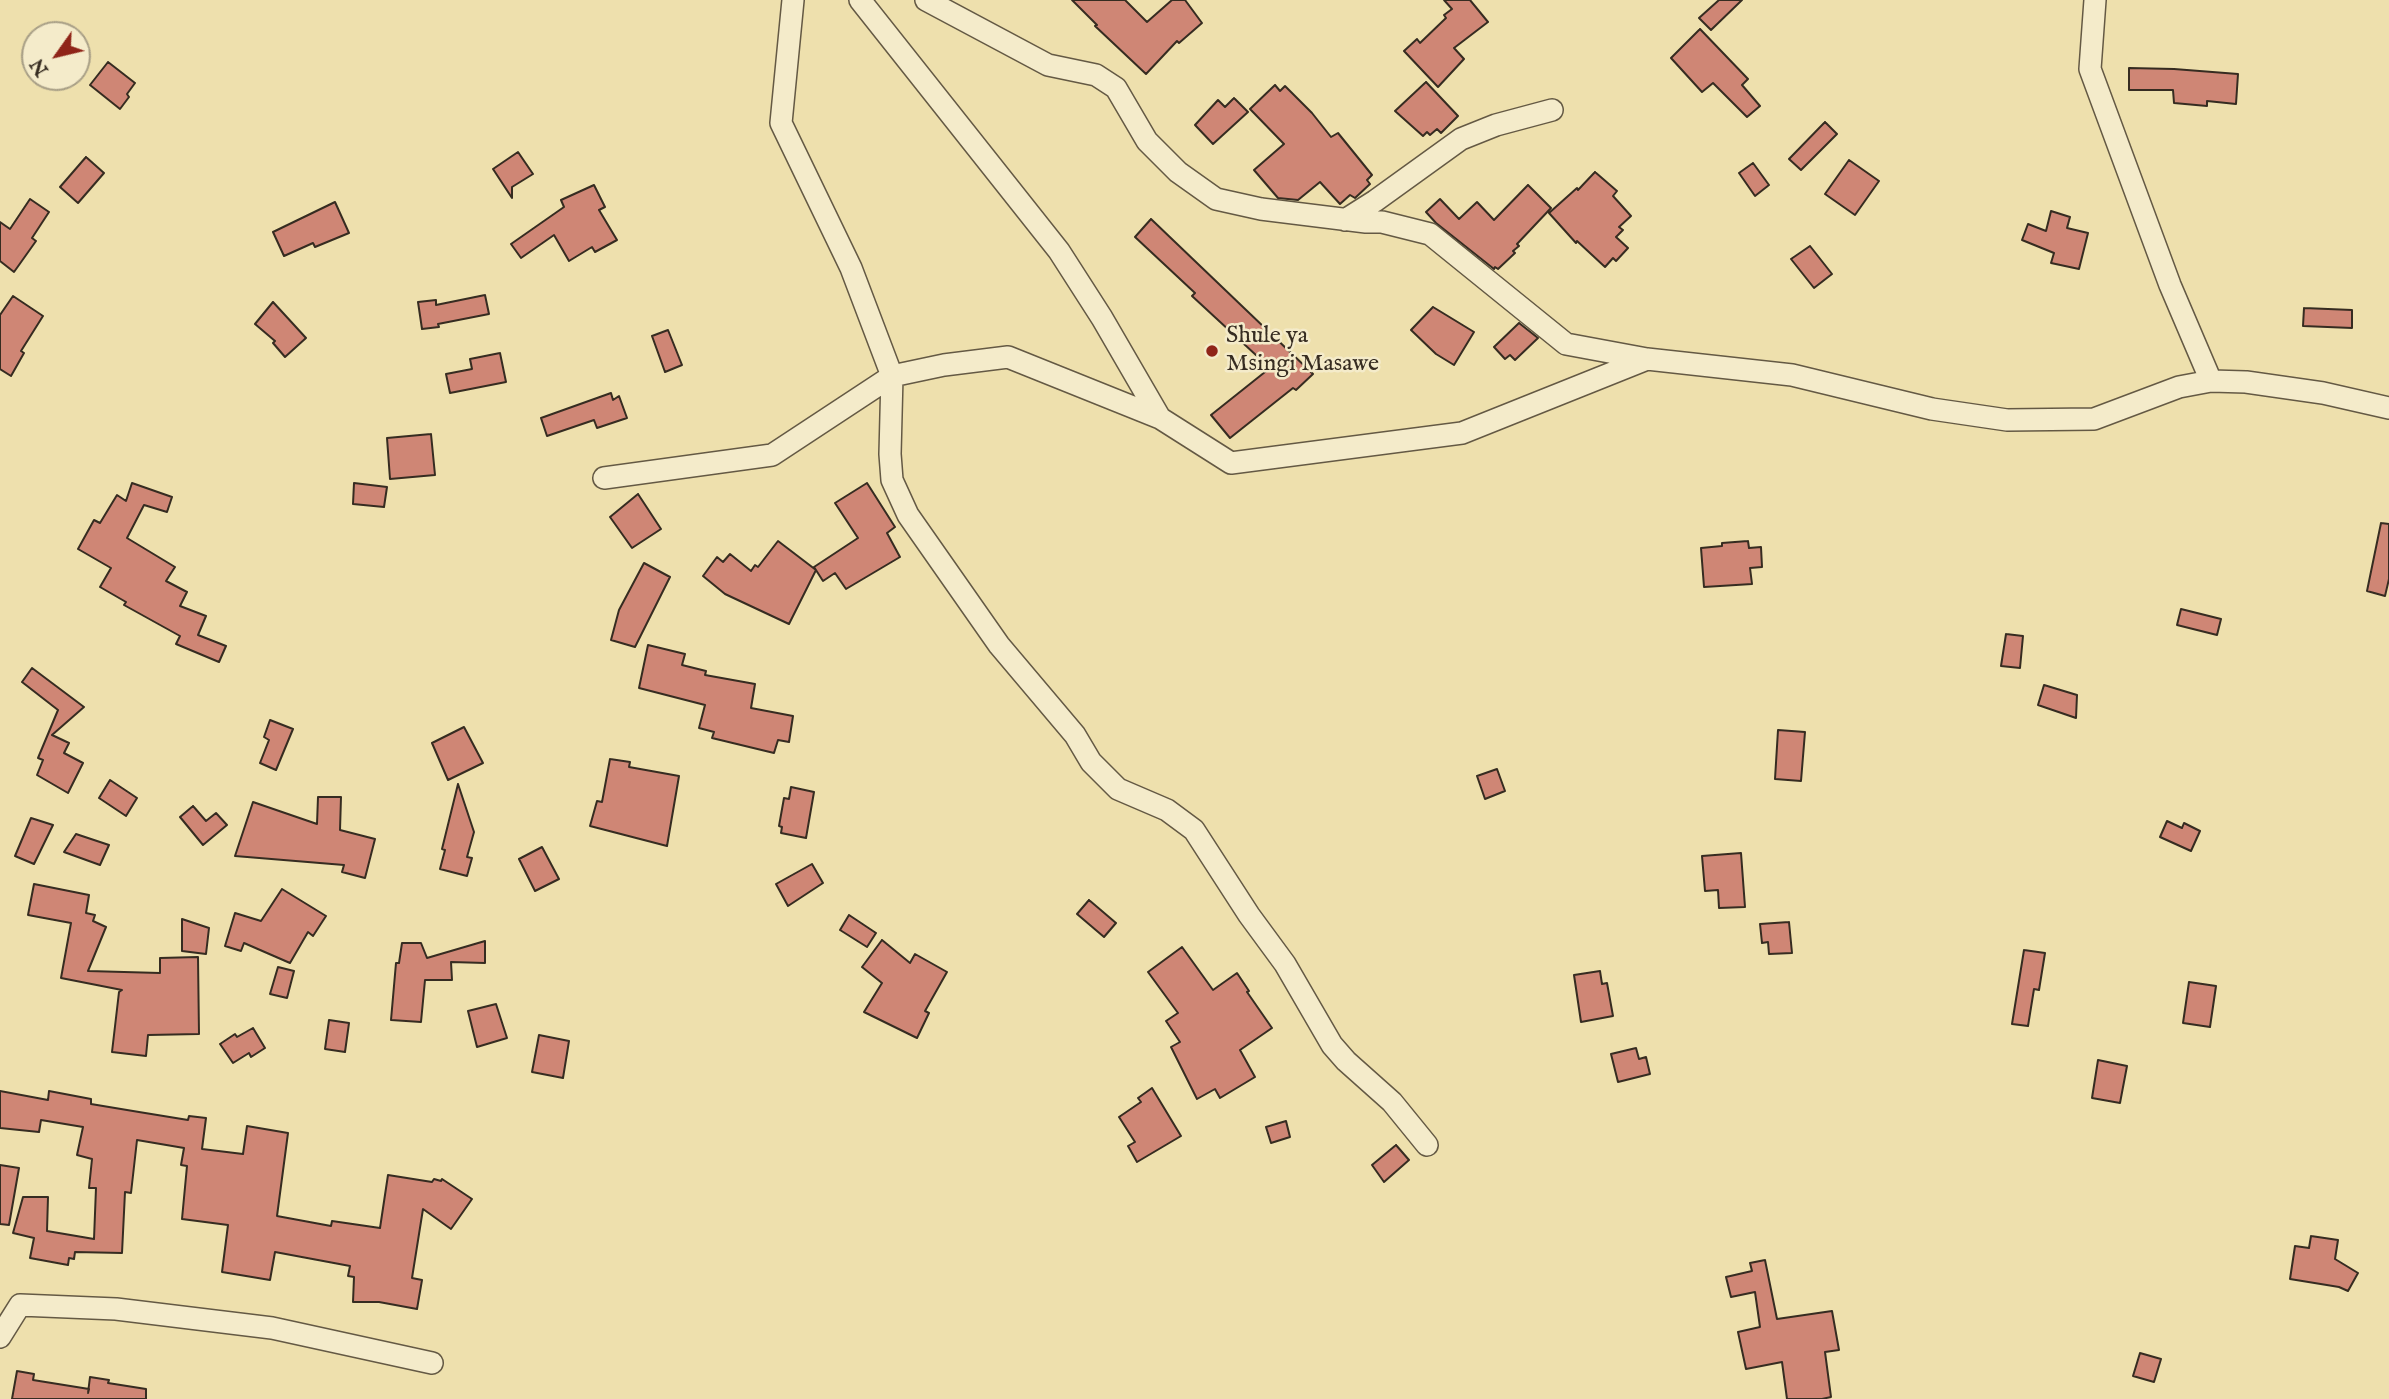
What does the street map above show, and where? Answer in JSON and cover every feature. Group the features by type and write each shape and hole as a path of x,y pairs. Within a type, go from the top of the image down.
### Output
{"street":[{"path":"793,0 781,123 851,268 892,376 892,480 908,515 999,645 1075,735 1091,762 1118,789 1167,810 1194,830 1249,915 1285,964 1332,1045 1392,1102 1427,1145"},
{"path":"860,0 1059,251 1102,318 1160,418"},
{"path":"926,0 1048,65 1096,75 1116,88 1147,141 1178,172 1216,199 1261,209 1382,222 1430,234 1566,344 1647,359 1792,375 1932,409 2007,420 2094,419 2179,387 2211,381 2246,382 2323,393 2389,408"},
{"path":"2095,0 2090,69 2170,285 2211,381"},
{"path":"1345,220 1461,139 1496,125 1552,110"},
{"path":"604,478 772,455 892,376 944,365 1008,357 1160,418 1231,463 1462,433 1647,359"},
{"path":"0,1337 20,1305 116,1309 272,1328 432,1363"}],"building":[{"path":"1072,0 1125,0 1147,22 1172,0 1185,0 1202,23 1179,43 1177,41 1146,74 1095,26 1097,25"},
{"path":"1444,0 1470,0 1488,22 1454,48 1464,59 1438,87 1404,51 1417,39 1420,43 1446,18 1444,15 1452,9"},
{"path":"1719,0 1742,0 1711,30 1699,18"},
{"path":"1700,29 1748,79 1742,85 1760,106 1747,117 1713,83 1702,92 1671,58"},
{"path":"108,62 135,83 120,109 91,84"},
{"path":"2129,68 2238,74 2236,104 2207,101 2207,106 2174,103 2173,90 2129,90"},
{"path":"1426,82 1458,116 1441,133 1437,129 1430,135 1427,132 1423,136 1395,111"},
{"path":"1275,85 1280,91 1285,86 1331,137 1338,133 1372,175 1367,180 1370,184 1355,198 1350,195 1340,204 1320,182 1298,200 1278,198 1254,170 1284,144 1250,109"},
{"path":"1234,98 1248,112 1213,144 1195,125 1218,100 1225,107"},
{"path":"1825,122 1837,134 1801,170 1789,159"},
{"path":"518,152 533,174 512,187 512,198 493,169"},
{"path":"86,157 104,173 78,203 60,187"},
{"path":"1849,160 1879,181 1855,215 1825,194"},
{"path":"1753,163 1769,185 1755,196 1739,173"},
{"path":"1595,172 1617,191 1613,196 1631,216 1619,227 1623,230 1616,237 1628,248 1616,261 1613,258 1605,267 1577,241 1576,243 1549,213 1577,188 1578,190"},
{"path":"594,185 605,207 599,210 617,240 595,252 592,247 569,261 554,235 521,258 511,244 564,207 561,200"},
{"path":"1528,185 1551,208 1517,244 1519,246 1513,251 1515,253 1498,269 1494,269 1426,212 1440,199 1459,219 1477,202 1494,220"},
{"path":"30,199 49,212 32,238 36,241 14,272 0,261 0,222 10,229"},
{"path":"335,202 349,233 315,247 313,243 284,256 273,232"},
{"path":"2051,211 2070,217 2067,228 2088,233 2079,269 2051,263 2054,253 2022,240 2028,224 2046,231"},
{"path":"1151,219 1313,374 1296,390 1293,388 1230,438 1211,415 1270,368 1192,296 1195,293 1135,237"},
{"path":"1810,246 1832,274 1814,288 1791,259"},
{"path":"485,295 489,314 422,329 418,302 436,300 436,305"},
{"path":"13,296 43,316 21,351 24,353 11,376 0,369 0,315"},
{"path":"273,302 306,338 285,357 273,343 275,341 255,324"},
{"path":"1433,307 1474,332 1454,365 1436,354 1411,330"},
{"path":"2304,308 2352,310 2352,328 2303,326"},
{"path":"1519,323 1538,338 1515,360 1510,355 1505,359 1494,347"},
{"path":"668,330 682,365 665,372 652,336"},
{"path":"500,353 506,382 450,393 446,374 472,369 470,359"},
{"path":"611,393 613,400 619,396 627,418 597,428 594,420 547,436 541,418"},
{"path":"431,434 435,475 390,479 387,438"},
{"path":"132,483 172,497 167,512 144,505 127,538 175,567 166,581 187,592 180,606 206,616 198,635 226,646 219,662 176,644 180,636 124,605 126,602 100,587 111,568 78,549 94,520 100,523 117,495 126,501"},
{"path":"354,483 387,487 384,507 353,504"},
{"path":"867,483 895,527 887,533 900,557 846,589 835,573 823,581 814,567 858,538 835,503"},
{"path":"638,494 661,529 632,548 610,517"},
{"path":"2381,523 2389,524 2389,579 2385,596 2367,591"},
{"path":"778,541 816,570 789,624 725,594 703,576 717,557 723,562 730,554 751,571 755,565 758,567"},
{"path":"1748,541 1749,548 1761,547 1762,567 1750,568 1752,584 1704,587 1701,548"},
{"path":"644,563 670,577 635,647 611,640 619,610"},
{"path":"2181,609 2221,619 2217,635 2177,625"},
{"path":"2006,634 2023,636 2020,668 2001,666"},
{"path":"648,645 685,654 682,665 706,671 705,675 755,684 751,708 793,716 789,742 778,740 774,753 712,738 714,732 699,728 705,705 639,688"},
{"path":"32,668 84,707 52,735 69,743 64,753 83,763 68,793 37,775 43,760 38,758 58,710 22,682"},
{"path":"2044,685 2077,695 2076,718 2038,705"},
{"path":"270,720 293,729 276,770 260,763 269,740 264,737"},
{"path":"464,727 483,763 448,780 432,743"},
{"path":"1778,730 1805,732 1801,781 1775,779"},
{"path":"610,759 630,762 629,767 679,776 667,846 590,826 597,801 602,802"},
{"path":"1497,769 1505,791 1485,799 1477,776"},
{"path":"110,780 137,798 126,816 99,798"},
{"path":"458,784 474,832 467,857 472,858 467,876 440,869 445,850 442,849"},
{"path":"791,787 814,792 806,838 781,833 782,827 779,826 784,798 789,799"},
{"path":"318,797 341,797 340,830 375,839 365,878 342,872 344,865 235,856 253,802 317,824"},
{"path":"193,806 206,821 216,813 227,825 203,845 180,817"},
{"path":"31,818 53,825 34,864 15,856"},
{"path":"2167,821 2182,828 2184,823 2200,831 2191,851 2160,837"},
{"path":"76,834 109,845 100,865 64,852"},
{"path":"542,847 559,879 535,891 519,859"},
{"path":"1741,853 1745,907 1719,908 1718,890 1705,891 1702,856"},
{"path":"812,864 823,883 788,906 776,884"},
{"path":"34,884 89,895 86,913 95,915 93,921 106,927 88,971 160,973 160,958 198,957 199,1034 148,1035 146,1056 112,1052 119,992 122,990 61,978 71,923 28,915"},
{"path":"282,889 326,916 313,936 308,932 290,963 244,943 241,951 225,946 235,913 261,921"},
{"path":"1089,900 1116,923 1104,937 1077,914"},
{"path":"849,915 876,933 867,947 840,930"},
{"path":"182,919 209,928 206,954 182,951"},
{"path":"1789,922 1792,953 1769,954 1768,942 1762,943 1760,924"},
{"path":"882,940 910,963 915,954 947,972 925,1011 929,1013 917,1038 864,1012 882,983 862,967"},
{"path":"485,941 485,963 451,962 452,980 425,980 421,1022 391,1020 396,963 399,963 402,943 421,943 427,958"},
{"path":"1182,947 1213,990 1237,973 1272,1028 1240,1050 1255,1077 1220,1098 1215,1089 1197,1099 1171,1047 1180,1042 1166,1021 1178,1013 1148,972"},
{"path":"2024,950 2045,953 2039,990 2034,989 2028,1026 2012,1024"},
{"path":"278,967 294,971 287,998 270,994"},
{"path":"1600,971 1602,984 1607,983 1613,1016 1581,1022 1574,975"},
{"path":"2189,982 2216,986 2210,1027 2183,1023"},
{"path":"496,1004 507,1038 477,1047 468,1011"},
{"path":"329,1020 349,1023 345,1052 325,1049"},
{"path":"253,1028 265,1048 251,1057 249,1053 233,1063 220,1044 235,1034 237,1037"},
{"path":"539,1035 569,1041 563,1078 532,1072"},
{"path":"1636,1048 1639,1059 1646,1057 1650,1074 1618,1082 1611,1054"},
{"path":"2098,1060 2127,1066 2120,1103 2092,1098"},
{"path":"1152,1088 1181,1136 1137,1162 1128,1146 1135,1142 1119,1117 1141,1102 1138,1098"},
{"path":"0,1091 48,1100 49,1091 91,1099 91,1104 188,1120 189,1116 206,1118 202,1149 243,1154 247,1126 288,1133 277,1216 331,1226 332,1221 380,1228 388,1175 432,1182 434,1179 442,1179 472,1199 451,1229 423,1209 412,1278 422,1280 417,1309 379,1302 353,1302 354,1277 348,1276 350,1266 275,1252 270,1280 222,1272 228,1225 182,1219 187,1166 181,1165 184,1148 137,1140 131,1193 125,1192 122,1253 75,1252 74,1259 69,1258 68,1265 30,1258 34,1238 13,1233 23,1197 48,1197 47,1231 94,1239 96,1188 89,1188 92,1159 77,1155 83,1127 41,1120 39,1132 0,1128"},
{"path":"1286,1121 1290,1137 1271,1143 1266,1127"},
{"path":"1396,1145 1409,1160 1384,1182 1372,1165"},
{"path":"0,1165 19,1168 9,1225 0,1224"},
{"path":"2311,1236 2338,1240 2335,1259 2358,1273 2348,1291 2290,1279 2295,1246 2309,1248"},
{"path":"1765,1260 1777,1319 1832,1311 1839,1350 1825,1352 1831,1397 1787,1399 1782,1362 1746,1369 1738,1332 1760,1327 1755,1292 1731,1297 1726,1277 1752,1271 1750,1263"},
{"path":"2140,1353 2161,1359 2154,1382 2133,1376"},
{"path":"17,1371 34,1374 33,1380 89,1389 90,1377 109,1380 108,1383 146,1389 146,1399 12,1399"}],"place":[{"name":"Shule ya Msingi Masawe","path":"1212,351"}]}
